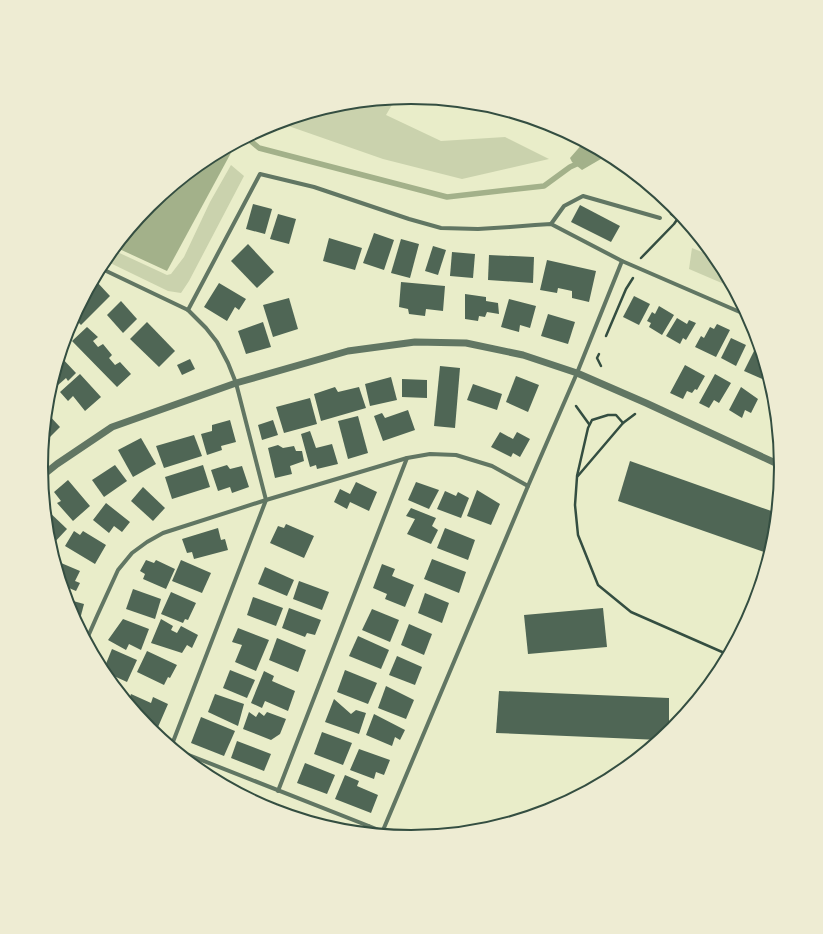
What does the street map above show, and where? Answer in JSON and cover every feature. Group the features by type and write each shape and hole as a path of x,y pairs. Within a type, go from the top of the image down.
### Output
{"street":[{"path":"188,310 260,174 314,187 409,219 441,228 478,229 551,224 622,261 741,312"},
{"path":"551,224 564,206 583,196 660,218"},
{"path":"383,829 577,373 622,261"},
{"path":"106,271 188,310 206,328 217,342 236,383 266,500 173,741"},
{"path":"48,471 112,427 236,383 348,351 415,342 466,343 523,355 577,373 775,463"},
{"path":"89,635 118,570 132,553 163,533 266,500 407,458 430,454 456,455 492,466 528,486"},
{"path":"278,791 407,458"},
{"path":"192,756 373,828"}],"path":[{"path":"634,266 678,219"},
{"path":"606,336 626,289 633,278"},
{"path":"601,350 597,358 601,366"},
{"path":"574,403 589,425"},
{"path":"577,476 623,423 636,414"},
{"path":"623,423 616,415 608,415 592,420 588,428 577,476 575,506 578,535 598,584 631,612 724,652"}],"shaded area":[{"path":"392,104 386,115 441,141 505,137 549,159 462,179 383,159 287,126 341,110"},
{"path":"581,146 602,158 582,170 572,162 570,158"},
{"path":"232,151 232,151 167,271 120,250 138,227 172,194 190,179"},
{"path":"231,165 244,176 189,281 181,293 168,291 110,263 118,252 167,275 171,274 184,257 210,202"},
{"path":"692,248 705,253 726,286 724,284 689,269"}],"building":[{"path":"253,204 272,209 265,234 246,229"},
{"path":"580,205 620,226 611,242 571,222"},
{"path":"278,214 296,219 289,244 270,239"},
{"path":"374,233 394,240 384,270 363,263"},
{"path":"329,238 362,248 355,270 323,261"},
{"path":"401,239 419,244 410,278 391,273"},
{"path":"248,244 274,272 257,288 231,261"},
{"path":"433,246 446,250 438,275 425,271"},
{"path":"452,252 475,254 473,278 450,276"},
{"path":"489,255 534,257 533,283 488,280"},
{"path":"547,260 596,271 589,302 572,298 572,291 558,288 557,293 540,290"},
{"path":"401,282 445,286 443,311 426,309 425,316 409,314 408,309 399,307"},
{"path":"98,283 110,296 81,325 78,322 85,306"},
{"path":"219,283 246,299 239,310 235,307 227,321 204,307"},
{"path":"465,294 486,297 486,301 498,303 499,314 487,312 485,317 479,316 478,321 465,319"},
{"path":"634,296 650,304 639,325 623,317"},
{"path":"289,298 298,329 273,337 263,305"},
{"path":"509,299 536,306 530,328 520,325 519,332 501,327"},
{"path":"121,301 137,319 123,333 107,315"},
{"path":"659,306 674,315 662,335 649,327 651,323 647,321 652,312 655,314"},
{"path":"548,314 575,322 568,344 541,336"},
{"path":"677,318 687,324 689,320 696,323 686,340 683,338 680,344 666,336"},
{"path":"147,322 175,351 159,367 130,339"},
{"path":"263,322 271,347 246,354 238,331"},
{"path":"717,324 730,330 716,357 695,347 701,336 704,338 710,327 714,329"},
{"path":"87,327 98,337 93,341 98,347 103,344 112,355 109,358 115,365 120,362 131,374 117,387 72,341"},
{"path":"731,338 746,345 736,366 721,358"},
{"path":"755,349 765,380 744,371"},
{"path":"190,359 195,369 182,375 177,365"},
{"path":"64,360 76,373 68,381 66,378 57,386"},
{"path":"685,365 705,376 697,390 695,389 692,393 687,391 683,399 670,393"},
{"path":"440,366 460,368 455,428 434,426"},
{"path":"80,374 101,397 85,411 73,396 68,401 60,392"},
{"path":"715,374 731,383 719,403 714,400 709,408 699,403"},
{"path":"516,376 539,385 528,412 506,402"},
{"path":"391,377 397,400 370,406 365,384"},
{"path":"402,379 427,380 427,398 402,397"},
{"path":"473,384 502,394 497,410 467,400"},
{"path":"335,387 338,392 359,387 366,408 321,421 314,394"},
{"path":"741,387 758,399 751,413 745,410 742,418 729,410"},
{"path":"310,398 317,424 284,433 276,407"},
{"path":"408,410 415,430 383,441 374,416 382,413 385,418"},
{"path":"358,416 368,453 348,459 338,421"},
{"path":"51,418 60,427 49,438"},
{"path":"230,420 236,442 221,446 222,450 207,455 201,434 212,431 212,425"},
{"path":"273,420 278,435 262,440 258,425"},
{"path":"310,431 316,448 332,444 338,464 317,469 316,465 310,467 301,434"},
{"path":"500,432 513,439 517,432 530,439 520,457 513,453 511,457 491,447"},
{"path":"194,435 202,456 164,468 156,446"},
{"path":"141,438 156,464 133,477 118,450"},
{"path":"278,445 283,448 294,446 296,451 302,451 304,461 290,466 292,474 275,478 268,448"},
{"path":"630,461 772,511 765,552 618,501"},
{"path":"115,465 127,481 104,497 92,480"},
{"path":"203,465 210,487 172,499 165,477"},
{"path":"227,465 230,469 242,466 249,487 232,493 230,487 218,491 211,470"},
{"path":"68,480 90,506 73,521 57,503 61,501 54,492"},
{"path":"356,482 377,492 369,511 350,502 347,509 334,502 340,489 350,494"},
{"path":"416,482 439,490 429,509 408,500"},
{"path":"143,487 165,508 153,521 131,501"},
{"path":"477,490 500,504 491,525 467,516"},
{"path":"445,491 456,496 458,492 469,498 461,518 437,509"},
{"path":"106,503 130,522 122,532 114,526 109,533 93,520"},
{"path":"411,508 436,518 432,526 438,530 431,544 407,534 415,519 406,516"},
{"path":"51,514 67,529 56,541"},
{"path":"286,524 314,536 304,558 270,543 278,526 284,528"},
{"path":"218,528 221,540 225,539 228,550 194,559 192,552 187,553 182,539"},
{"path":"445,528 475,540 468,560 437,548"},
{"path":"74,531 80,535 83,531 106,545 95,564 65,546"},
{"path":"432,559 466,572 459,593 424,579"},
{"path":"146,560 154,563 156,560 175,569 166,589 143,579 145,574 140,571"},
{"path":"181,560 211,573 202,593 172,581"},
{"path":"61,563 80,571 75,581 80,583 76,591 69,588"},
{"path":"382,564 395,569 392,576 414,585 405,607 385,599 387,594 373,588"},
{"path":"265,567 294,580 287,596 258,584"},
{"path":"299,581 329,592 322,610 293,599"},
{"path":"133,589 161,599 155,619 126,609"},
{"path":"171,592 196,603 188,620 185,619 183,623 161,614"},
{"path":"425,593 449,603 442,623 418,613"},
{"path":"253,597 283,608 276,626 247,615"},
{"path":"74,601 84,604 81,617"},
{"path":"289,608 321,620 315,635 307,633 305,637 282,628"},
{"path":"603,608 607,647 528,654 524,615"},
{"path":"372,609 399,620 390,642 362,630"},
{"path":"123,619 149,629 141,650 129,644 126,650 108,640"},
{"path":"161,619 173,626 171,630 177,633 181,626 198,635 192,648 187,645 182,653 151,643"},
{"path":"409,624 432,634 424,655 401,645"},
{"path":"238,628 269,640 256,671 235,662 242,645 232,642"},
{"path":"358,636 389,650 381,669 349,656"},
{"path":"277,638 306,650 298,672 269,660"},
{"path":"112,649 137,660 127,682 114,676 106,664"},
{"path":"147,651 177,665 170,678 168,677 164,685 137,672"},
{"path":"397,656 422,667 415,685 389,675"},
{"path":"230,670 255,680 247,698 223,688"},
{"path":"345,670 377,683 368,704 337,692"},
{"path":"264,671 274,676 272,681 295,691 288,711 265,701 262,708 251,703"},
{"path":"386,686 414,700 406,719 378,708"},
{"path":"499,691 669,698 669,724 651,740 496,733"},
{"path":"131,694 151,703 153,697 168,704 158,727 138,707 130,697"},
{"path":"215,694 244,704 238,726 208,712"},
{"path":"334,699 351,714 356,710 366,713 359,734 325,722"},
{"path":"249,712 256,717 259,712 264,716 267,712 286,719 280,734 271,740 243,729"},
{"path":"374,714 405,730 400,740 395,737 392,746 366,735"},
{"path":"201,717 235,731 224,756 191,743"},
{"path":"322,732 352,743 343,765 314,754"},
{"path":"237,741 271,754 264,771 231,758"},
{"path":"359,749 390,760 384,775 376,772 374,779 350,770"},
{"path":"305,763 335,775 327,794 297,783"},
{"path":"345,775 359,781 357,786 378,795 371,813 335,799"}],"waterway":[{"path":"251,141 259,148 447,197 544,186 570,167 581,162"}]}
